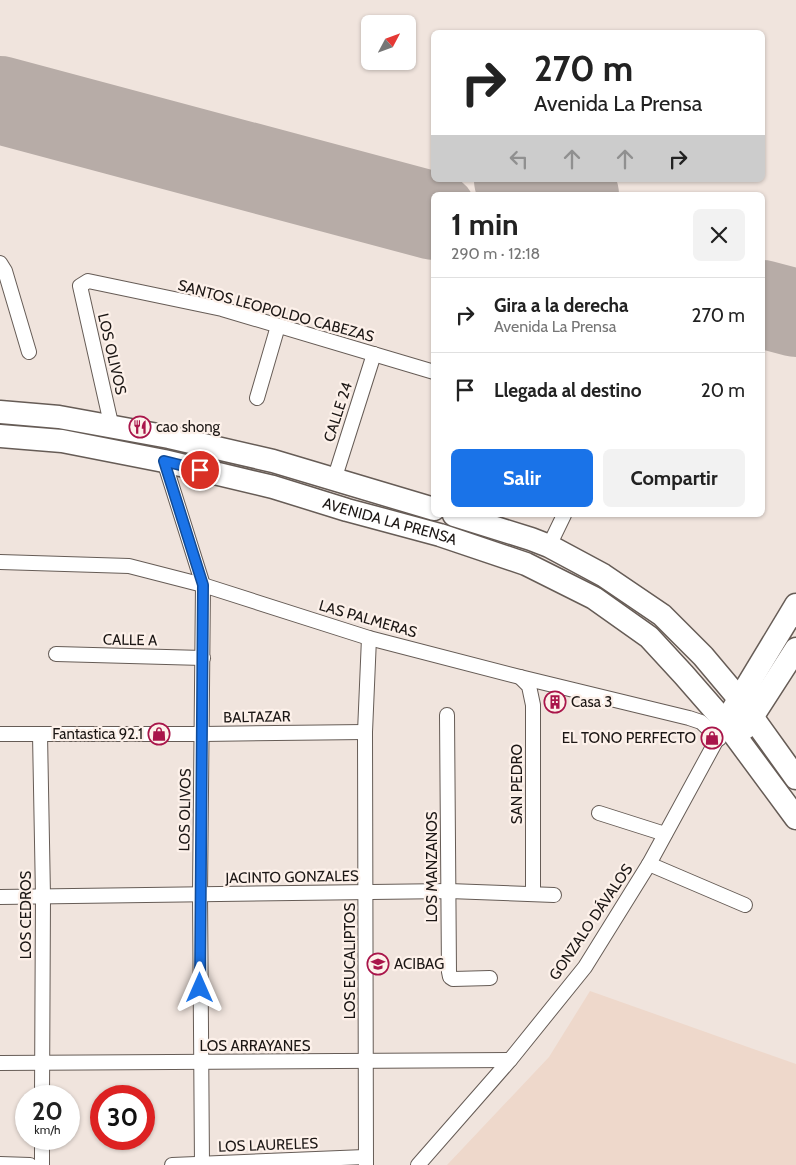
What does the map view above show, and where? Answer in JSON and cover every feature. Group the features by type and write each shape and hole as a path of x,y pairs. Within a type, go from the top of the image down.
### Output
{"main road":[{"name":"AVENIDA LA PRENSA","path":"0,412 59,417 273,461 431,508"},
{"name":"AVENIDA LA PRENSA","path":"0,436 62,441 164,461 273,487 347,510 440,535 526,564 594,598 649,637 796,818"},
{"name":"AVENIDA LA PRENSA","path":"460,517 549,546 603,575 662,615 703,656 746,708 796,778"},
{"path":"746,708 796,605"},
{"path":"727,733 796,649"}],"street":[{"path":"0,263 5,271 29,352"},
{"name":"SANTOS LEOPOLDO CABEZAS","path":"80,286 88,281 222,309 431,371"},
{"name":"LOS OLIVOS","path":"80,286 112,428"},
{"path":"256,398 278,326"},
{"name":"CALLE 24","path":"334,480 374,354"},
{"name":"LOS OLIVOS","path":"164,461 203,585 200,894 202,1164"},
{"path":"549,546 563,517"},
{"name":"LAS PALMERAS","path":"0,562 129,566 203,585 369,638 520,678 689,718 727,733"},
{"name":"LOS EUCALIPTOS","path":"365,1161 365,732 369,638"},
{"name":"CALLE A","path":"56,654 203,658"},
{"name":"SAN PEDRO","path":"520,678 529,686 533,705 533,894"},
{"name":"LOS MANZANOS","path":"447,715 449,972 450,977 453,979 490,978"},
{"name":"BALTAZAR","path":"0,734 365,732"},
{"name":"GONZALO DÁVALOS","path":"418,1165 510,1060 585,967 727,733"},
{"name":"LOS CEDROS","path":"40,734 43,896 42,1085"},
{"path":"599,813 665,834"},
{"path":"649,864 745,905"},
{"name":"JACINTO GONZALES","path":"0,897 449,891 554,895"},
{"name":"LOS ARRAYANES","path":"0,1063 510,1060"},
{"path":"42,1150 42,1165"},
{"name":"LOS LAURELES","path":"172,1165 365,1161"},
{"path":"0,1164 30,1165"}],"shaded area":[{"path":"590,991 796,1064 796,1165 447,1165 549,1057"}],"runway":[{"path":"0,100 431,215"},
{"path":"526,182 564,192"},
{"path":"765,305 796,313"}],"place":[{"name":"cao shong","path":"140,427"},
{"name":"Casa 3","path":"555,702"},
{"name":"Fantastica 92.1","path":"159,734"},
{"name":"EL TONO PERFECTO","path":"712,738"},
{"name":"ACIBAG","path":"378,964"}],"route":[{"path":"200,470 164,461 203,585 200,988"}]}
